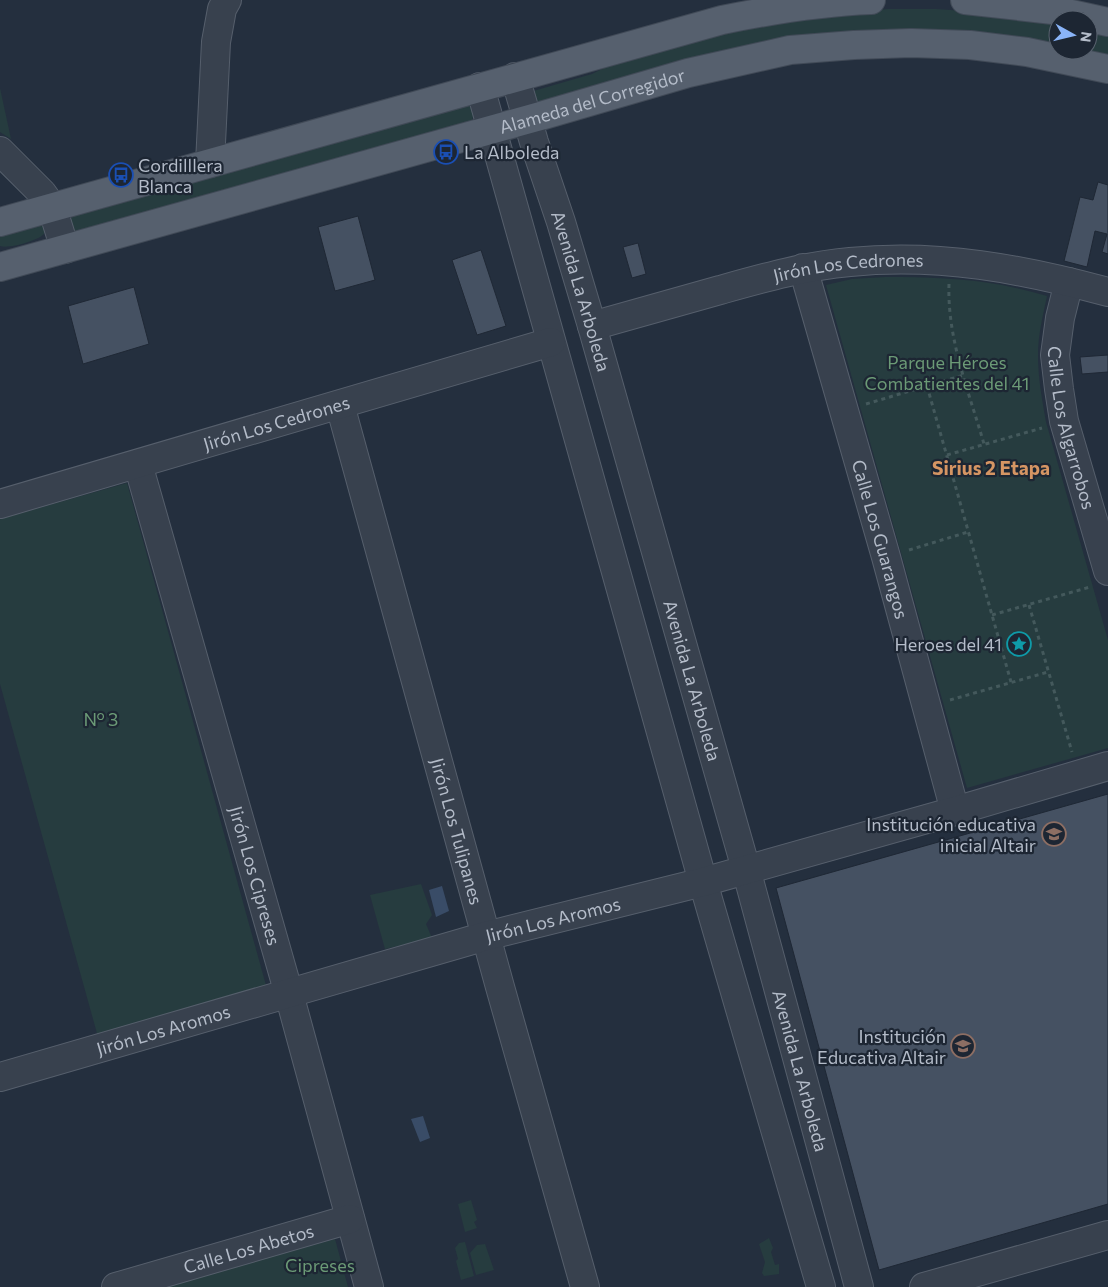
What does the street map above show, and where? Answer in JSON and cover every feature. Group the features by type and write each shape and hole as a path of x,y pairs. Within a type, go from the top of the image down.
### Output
{"main road":[{"path":"0,222 722,20 769,10 871,0"},
{"path":"965,0 1054,5 1108,22"},
{"name":"Alameda del Corregidor","path":"0,267 688,73 790,50 910,43 970,45 1027,52 1108,69"}],"street":[{"path":"210,163 216,42 222,9 227,0"},
{"name":"Avenida La Arboleda","path":"515,77 592,326 746,869 859,1287"},
{"path":"480,87 702,882 821,1287"},
{"path":"0,150 42,193 52,207 65,249"},
{"name":"Jirón Los Cedrones","path":"592,326 780,273 850,262 900,260 951,261 992,266 1108,292"},
{"name":"Calle Los Guarangos","path":"803,268 886,556 955,811"},
{"name":"Calle Los Algarrobos","path":"1069,282 1060,318 1055,355 1064,421 1099,579"},
{"name":"Jirón Los Cedrones","path":"0,504 551,342"},
{"name":"Jirón Los Tulipanes","path":"340,405 585,1287"},
{"name":"Jirón Los Cipreses","path":"138,464 289,994 369,1287"},
{"name":"Jirón Los Aromos","path":"0,1078 486,936 702,882 1108,766"},
{"name":"Calle Los Abetos","path":"116,1287 350,1219"},
{"path":"924,1287 1108,1235"}],"path":[{"path":"951,261 948,298 949,317 984,444"},
{"path":"844,411 964,375"},
{"path":"927,386 1011,682"},
{"path":"947,455 1064,421"},
{"path":"886,556 968,532"},
{"path":"992,615 1099,579"},
{"path":"1029,604 1078,774"},
{"path":"926,706 1048,672"}],"green space":[{"path":"888,9 936,9 995,13 1048,21 1048,45 960,33 534,105 530,92 592,74 618,61 687,40 817,15"},
{"path":"1098,32 1108,34 1108,57 1098,55"},
{"path":"0,88 11,139 0,132"},
{"path":"466,103 473,111 471,122 79,233 74,231 70,220 74,215"},
{"path":"41,223 45,228 44,234 40,237 16,245 0,246 0,234"},
{"name":"Parque Héroes Combatientes del 41","path":"886,277 973,281 1002,285 1047,296 1038,348 1040,388 1046,422 1108,640 1108,748 967,788 826,285 852,279"},
{"name":"Nº 3","path":"127,483 267,989 98,1037 0,684 0,519"},
{"path":"421,884 432,915 426,924 432,938 385,949 370,895"},
{"path":"471,1200 477,1220 474,1222 477,1228 465,1232 458,1204"},
{"path":"769,1238 773,1248 771,1252 775,1265 779,1264 779,1274 764,1276 762,1273 765,1262 759,1244"},
{"name":"Cipreses","path":"335,1239 348,1287 164,1287"},
{"path":"465,1242 474,1276 461,1280 455,1248 459,1243"},
{"path":"485,1244 494,1270 476,1275 470,1253 477,1245"}],"water":[{"path":"442,886 449,911 436,917 429,890"},
{"path":"423,1116 430,1138 420,1142 411,1119"}],"building":[{"path":"1098,182 1108,185 1108,254 1102,252 1107,234 1095,231 1087,267 1064,261 1080,197 1093,200"},
{"path":"358,216 375,280 335,291 318,227"},
{"path":"638,243 646,274 632,278 623,247"},
{"path":"481,250 506,326 477,335 452,260"},
{"path":"134,287 149,344 83,364 68,306"},
{"path":"1108,355 1108,372 1082,374 1080,357"},
{"name":"Institución Educativa Altair","path":"1108,794 1108,1204 879,1270 776,888"}],"place":[{"name":"La Alboleda","path":"446,152"},
{"name":"Cordilllera Blanca","path":"121,175"},
{"name":"Heroes del 41","path":"1019,644"},
{"name":"Institución educativa inicial Altair","path":"1054,834"},
{"name":"Institución Educativa Altair","path":"963,1046"}],"district":[{"name":"Sirius 2 Etapa","path":"991,467"}]}
